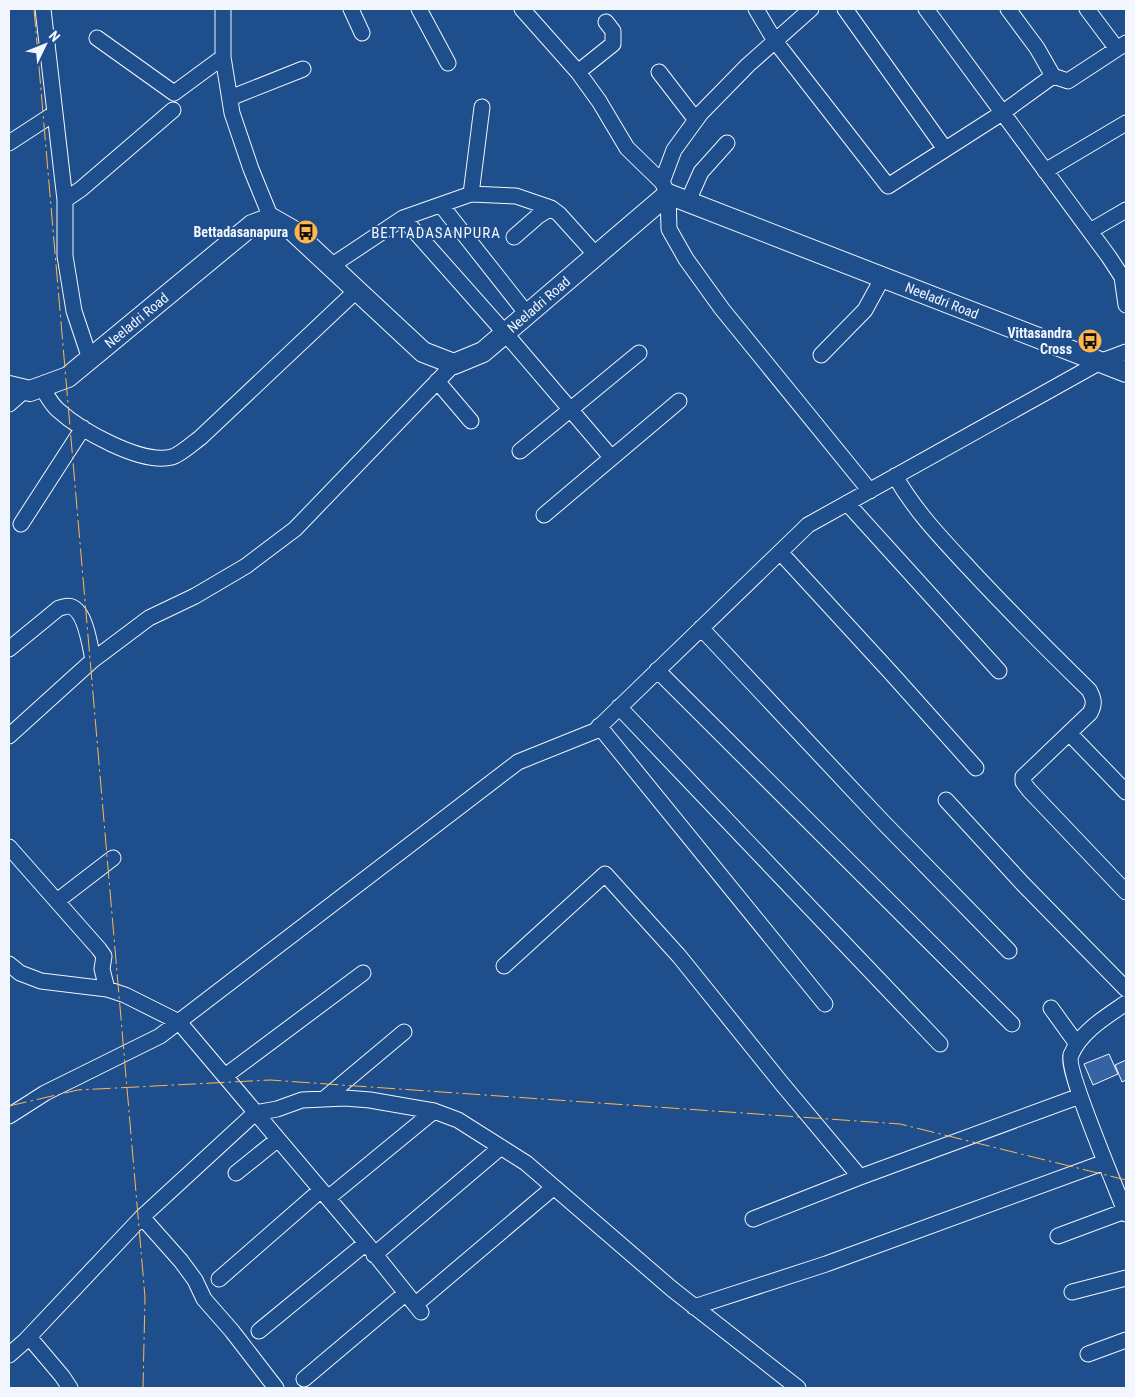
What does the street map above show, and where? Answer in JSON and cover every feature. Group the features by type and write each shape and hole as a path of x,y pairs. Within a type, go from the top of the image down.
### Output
{"main road":[{"name":"Neeladri Road","path":"454,364 483,352 596,255 665,188 688,201 1102,361 1126,372"},
{"name":"Neeladri Road","path":"25,388 68,377 252,225 271,218"},
{"path":"271,218 292,230 423,352 454,364"}],"street":[{"path":"43,9 65,200 65,256 74,311 90,359"},
{"path":"222,9 222,57 232,112 251,169 271,218"},
{"path":"351,9 362,34"},
{"path":"419,9 448,63"},
{"path":"522,9 578,72 627,148 665,188"},
{"path":"756,9 775,41 888,186 1002,112 1053,76"},
{"path":"811,9 748,65 696,120 674,150 665,188 669,229 686,259 722,309 870,491"},
{"path":"845,9 944,149"},
{"path":"926,9 1110,257 1122,277 1126,300"},
{"path":"1008,9 1037,48 1053,76 1068,80 1122,46 1087,9"},
{"path":"578,72 614,44 613,31 606,22"},
{"path":"97,38 174,93 222,57"},
{"path":"230,98 303,70"},
{"path":"659,72 696,120"},
{"path":"471,194 482,107"},
{"path":"65,200 173,110"},
{"path":"9,143 55,113"},
{"path":"1045,171 1126,123"},
{"path":"688,201 701,172 727,143"},
{"path":"331,266 403,218 471,194 516,196 551,208 565,219 596,255"},
{"path":"441,205 527,314"},
{"path":"514,237 538,216 551,208"},
{"path":"1090,231 1126,210"},
{"path":"403,218 611,457"},
{"path":"821,355 865,310 883,277"},
{"path":"9,404 25,388 96,436 150,458 173,457 200,438 357,290"},
{"path":"9,1116 45,1093 160,1036 518,762 595,730 808,525 1102,361 1126,352"},
{"path":"520,451 639,353"},
{"path":"9,736 93,660 149,618 195,596 246,566 295,529 454,364"},
{"path":"437,381 471,421"},
{"path":"544,515 679,400"},
{"path":"21,524 83,428"},
{"path":"895,476 907,498 927,523 1007,609 1089,690 1094,706 1090,713 1023,777 1029,790 1126,892"},
{"path":"847,503 999,671"},
{"path":"780,552 976,768"},
{"path":"9,649 60,608 67,606 72,607 78,612 84,621 93,660"},
{"path":"701,628 882,821 1009,951"},
{"path":"658,670 1012,1024"},
{"path":"619,707 940,1044"},
{"path":"599,726 825,1004"},
{"path":"1069,733 1126,792"},
{"path":"946,800 1023,884 1126,989"},
{"path":"9,847 104,956 102,968 107,989"},
{"path":"57,901 113,858"},
{"path":"504,966 605,874 680,956 783,1085 860,1177"},
{"path":"9,964 20,973 40,981 107,989 125,995 179,1022 277,1140 325,1194 414,1303"},
{"path":"225,1076 363,973"},
{"path":"1051,1008 1077,1044"},
{"path":"1058,1236 1126,1213 1080,1096 1070,1057 1077,1044 1098,1023 1125,1009"},
{"path":"324,1099 404,1032"},
{"path":"753,1219 860,1177 1080,1096"},
{"path":"9,1355 29,1337 142,1217 256,1113 277,1109 302,1100 345,1098 370,1100 434,1112 458,1120 526,1163 694,1307 798,1388"},
{"path":"220,1279 325,1194 434,1112"},
{"path":"236,1173 277,1140"},
{"path":"259,1331 370,1249 501,1147"},
{"path":"694,1307 826,1264 1105,1162"},
{"path":"304,1379 414,1303 554,1187"},
{"path":"142,1217 181,1261 195,1280 204,1299 276,1388"},
{"path":"1072,1292 1126,1278"},
{"path":"29,1337 70,1388"},
{"path":"1088,1354 1126,1340"}],"building":[{"path":"1109,1054 1118,1074 1093,1085 1084,1064"},
{"path":"1126,1060 1126,1080 1122,1082 1115,1065"}],"power":[{"path":"34,9 145,1297 143,1388"},
{"path":"9,1106 78,1090 270,1080 900,1124 1126,1180"}],"place":[{"name":"Bettadasanapura","path":"306,232"},
{"name":"Vittasandra Cross","path":"1090,341"}],"district":[{"name":"BETTADASANPURA","path":"436,233"}]}
